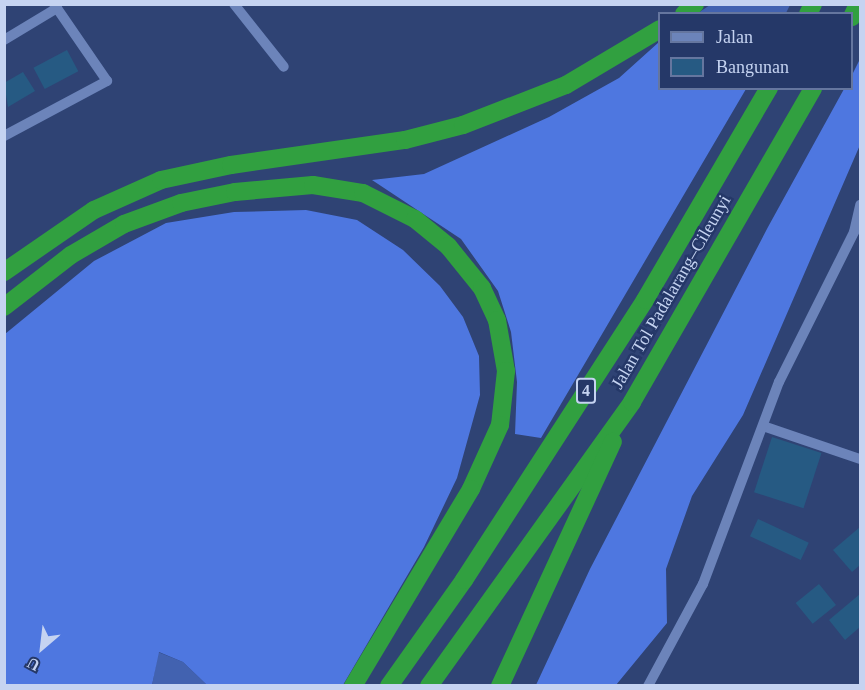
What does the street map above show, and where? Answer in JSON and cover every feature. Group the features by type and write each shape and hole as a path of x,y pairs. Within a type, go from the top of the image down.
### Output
{"highway":[{"path":"4,272 94,210 161,180 231,165 405,140 463,125 566,85 658,30"},
{"name":"Jalan Tol Padalarang–Cileunyi","path":"389,686 464,580 645,300 768,90"},
{"name":"Jalan Tol Padalarang–Cileunyi","path":"429,686 632,402 812,90"},
{"path":"4,307 71,255 124,224 181,203 235,192 313,185 363,193 415,219 448,246 482,288 497,320 506,371 500,424 471,489 353,686"},
{"path":"501,686 632,402"}],"street":[{"path":"234,4 284,67"},
{"path":"4,40 56,6 107,81 4,136"},
{"path":"648,686 703,584 779,382 854,232 861,205"},
{"path":"763,426 861,459"}],"shaded area":[{"path":"711,4 790,5 786,12 699,12"},
{"path":"658,43 658,90 745,90 541,438 515,434 517,382 511,332 498,291 461,239 372,180 424,174 549,117 619,78"},
{"path":"860,59 860,145 743,415 692,496 666,569 667,623 616,685 536,685 590,569 768,227 843,90 853,90 853,73"},
{"path":"306,210 357,220 403,250 440,286 463,317 479,356 480,395 457,478 424,547 343,685 207,685 183,662 159,652 152,685 5,685 5,334 94,261 166,223 234,212"},
{"path":"158,652 183,662 207,685 152,686"}],"building":[{"path":"67,50 78,71 45,89 33,68"},
{"path":"23,72 35,91 8,107 4,83"},
{"path":"772,437 821,453 804,508 754,492"},
{"path":"758,519 809,543 801,560 750,536"},
{"path":"860,527 860,565 852,572 833,550"},
{"path":"819,584 836,605 813,624 796,603"},
{"path":"860,594 860,627 845,640 829,620"}]}
